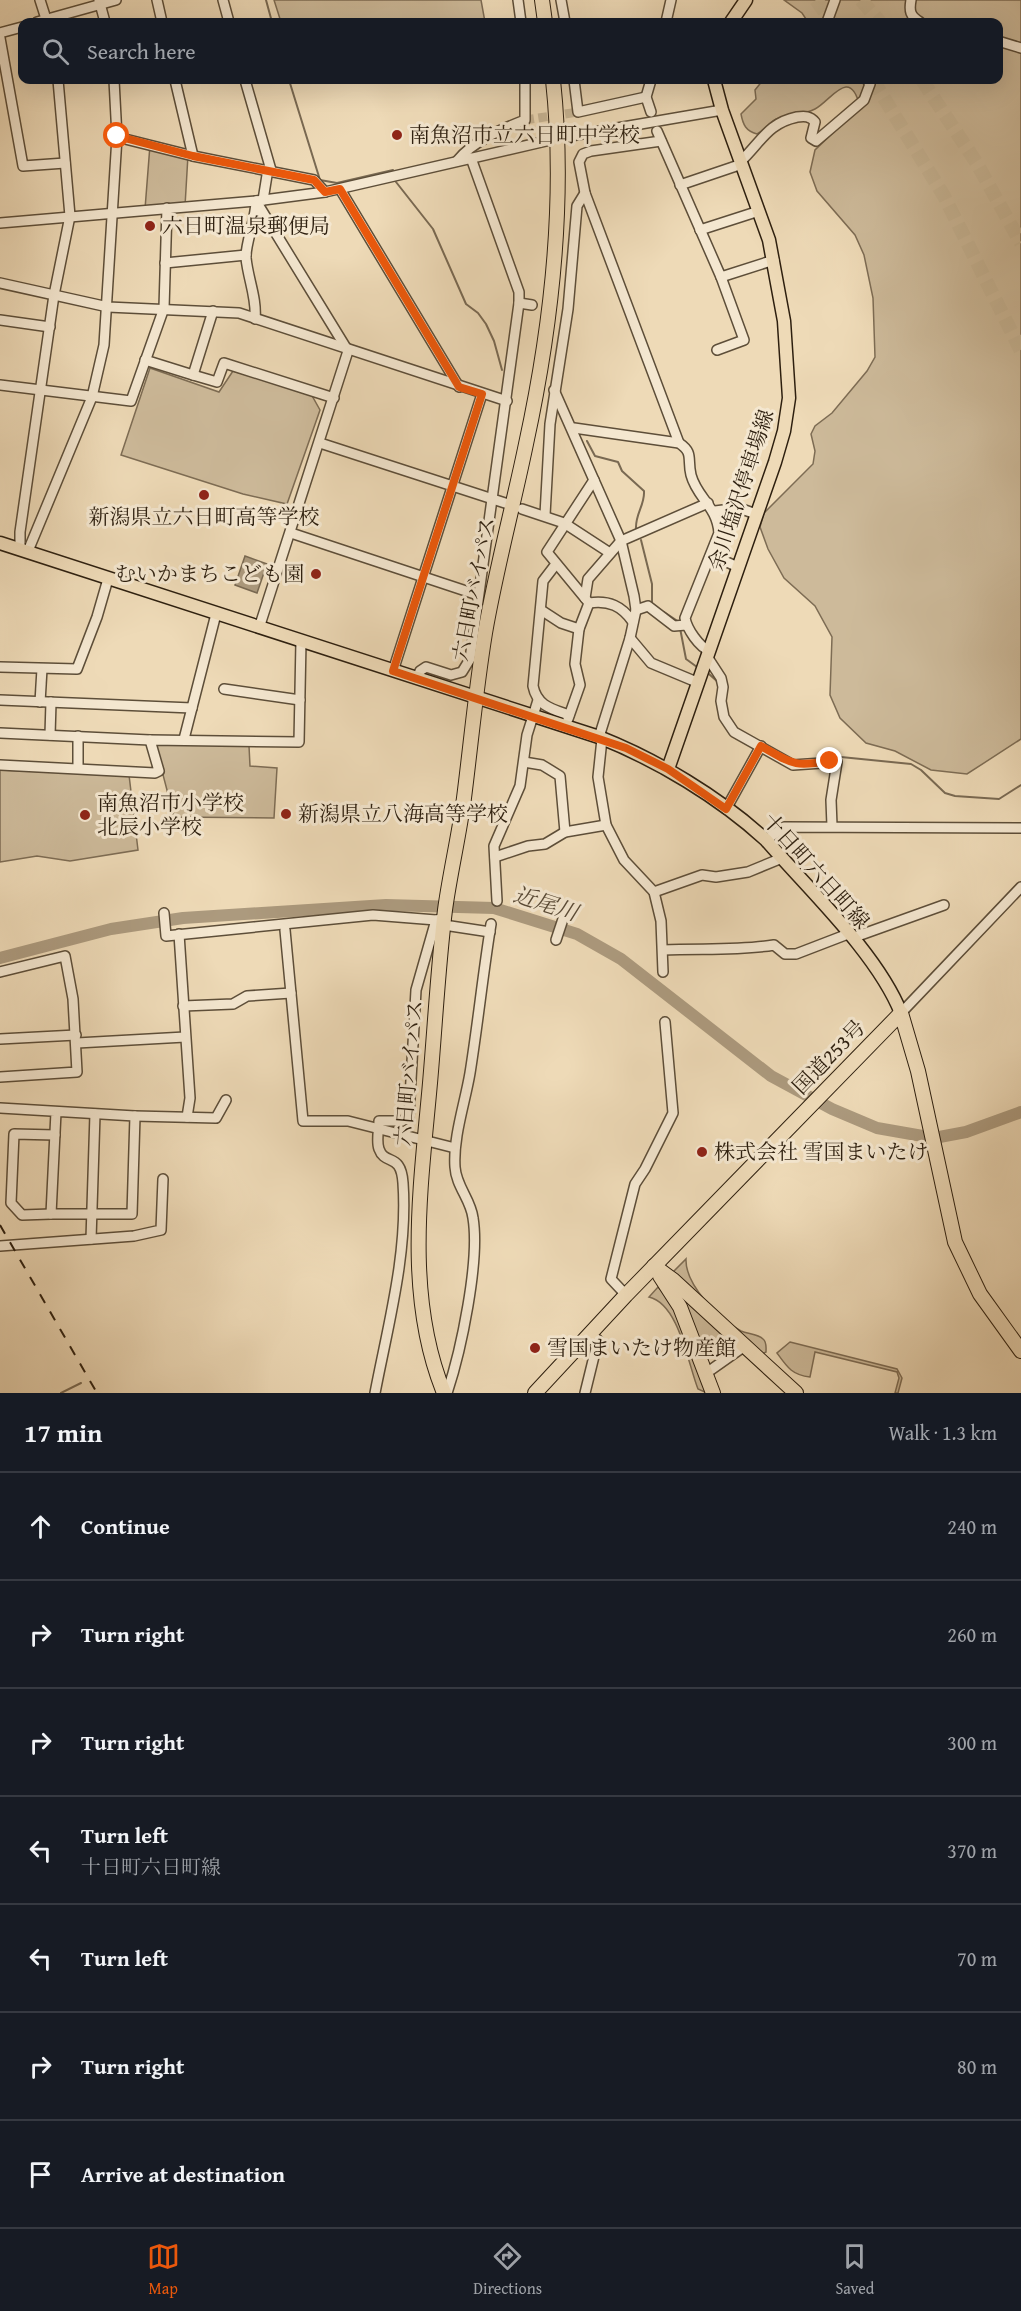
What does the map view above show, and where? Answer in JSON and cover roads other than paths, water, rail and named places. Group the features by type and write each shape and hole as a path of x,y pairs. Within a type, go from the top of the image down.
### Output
{"highway":[{"path":"542,0 544,18"},
{"name":"六日町バイパス","path":"445,1393 433,1361 421,1287 419,1188 425,1141 442,920 461,818 485,633 508,517 528,436 547,332 556,229 559,138 553,84"},
{"path":"901,1013 918,1071 950,1223 962,1260 980,1294 1021,1351"},
{"name":"国道253号","path":"535,1393 626,1295 901,1013"},
{"path":"654,1266 746,1345 796,1393"},
{"path":"654,1266 680,1307 713,1393"}],"main road":[{"path":"734,18 746,0"},
{"name":"余川塩沢停車場線","path":"668,769 784,431 789,398 784,321 774,260 715,84"},
{"name":"十日町六日町線","path":"0,543 532,717 567,722 668,769 766,840 850,936 886,983 901,1013"}],"street":[{"path":"40,0 42,18"},
{"path":"54,18 100,2 116,0"},
{"path":"157,0 161,18"},
{"path":"223,0 228,18"},
{"path":"518,0 520,18"},
{"path":"561,0 565,18"},
{"path":"667,18 671,0"},
{"path":"828,18 835,0"},
{"path":"911,0 909,10 913,18"},
{"path":"100,2 104,18"},
{"path":"0,33 18,28"},
{"path":"0,38 23,166 65,163"},
{"path":"1003,42 1021,48"},
{"path":"24,550 20,532 54,295 70,216 58,84"},
{"path":"24,550 92,397 104,345 117,136 114,84"},
{"path":"177,84 193,156"},
{"path":"246,84 270,170 246,255 256,306 255,320"},
{"path":"457,161 464,152 525,120 525,84"},
{"path":"574,84 578,112 646,97"},
{"path":"650,84 646,97 651,112"},
{"path":"680,185 741,162 780,121 804,116 812,118 815,122 811,138 816,141 864,100 870,84"},
{"path":"0,223 260,201 325,192 559,138 722,110"},
{"path":"657,131 721,277 744,340 717,350"},
{"path":"117,136 193,156 314,180 325,192"},
{"path":"661,141 583,154 579,162 585,193 679,442 691,455 691,476 715,511 719,532 687,612 686,625 709,655 723,687 721,701 727,726 793,765 837,762 831,800 832,826"},
{"path":"417,679 420,671 426,667 451,675 462,672 470,659 494,499 519,303 519,292 471,158"},
{"path":"340,189 459,387"},
{"path":"545,515 554,390 568,309 577,206 585,193"},
{"path":"259,628 348,351 260,201"},
{"path":"0,385 131,401 164,308 167,208"},
{"path":"700,230 759,212"},
{"path":"165,263 246,255"},
{"path":"721,277 774,260"},
{"path":"0,283 108,307 239,313 348,351 507,401"},
{"path":"519,303 532,305"},
{"path":"553,307 568,309"},
{"path":"193,375 213,311"},
{"path":"0,320 50,327"},
{"path":"145,360 218,382 224,363 334,398"},
{"path":"554,390 574,429 621,541 636,610 630,638 600,738 598,777 606,825 624,860 654,892 661,921 663,972"},
{"path":"393,671 482,394"},
{"path":"574,429 679,442"},
{"path":"320,443 505,503"},
{"path":"594,480 547,552 587,600 624,609 633,622"},
{"path":"556,564 543,581 532,686 538,700 567,722 580,685 575,664 579,629 587,600 588,579 621,541 708,503"},
{"path":"715,511 739,508 756,514"},
{"path":"522,509 564,523 610,553"},
{"path":"291,533 478,595"},
{"path":"711,555 738,567"},
{"path":"0,667 76,669 98,617 108,579"},
{"path":"636,610 648,606 674,626 686,625"},
{"path":"541,610 561,623 579,629"},
{"path":"184,738 216,614"},
{"path":"630,638 651,663 699,683"},
{"path":"0,733 150,740 184,738 300,742 301,641"},
{"path":"40,702 42,669"},
{"path":"224,689 300,700"},
{"path":"0,700 192,708"},
{"path":"497,901 494,846 520,786 532,717 538,700"},
{"path":"50,735 51,702"},
{"path":"78,736 78,768"},
{"path":"0,765 155,773 159,771 150,740"},
{"path":"726,809 761,746"},
{"path":"524,762 542,765 561,776 565,832"},
{"path":"495,857 528,846 545,844 565,832 606,825"},
{"path":"766,840 784,827 1021,828"},
{"path":"654,892 702,875 716,877 748,872 782,858"},
{"path":"901,1013 1021,887"},
{"path":"663,950 722,947 750,949 774,945 785,954 796,954 944,904"},
{"path":"164,915 166,936 373,915 442,920 490,928 470,1071 456,1148 457,1177 471,1208 474,1226 467,1302 457,1358 445,1393"},
{"path":"556,940 563,919"},
{"path":"375,1393 403,1227 401,1169 395,1160 380,1152 377,1142 379,1121 402,1121 411,1112 416,990 442,920"},
{"path":"285,930 303,1121 348,1121 456,1148"},
{"path":"179,934 190,1098 187,1117"},
{"path":"0,972 65,956 76,1039 77,1072 0,1077"},
{"path":"183,1006 233,1004 247,996 291,993"},
{"path":"626,1295 611,1279 635,1184 673,1113 665,1022"},
{"path":"0,1039 185,1037"},
{"path":"0,1108 216,1118 226,1100"},
{"path":"51,1214 56,1112"},
{"path":"91,1239 95,1114"},
{"path":"55,1135 14,1134 11,1203 22,1215 132,1214 135,1116"},
{"path":"0,1246 134,1236 161,1230 163,1179"},
{"path":"585,1393 598,1340 590,1334"},
{"path":"705,1374 746,1345"}],"waterway":[{"path":"266,0 271,18"},
{"path":"290,84 320,180 337,183 393,170"},
{"path":"396,182 433,229 466,304 478,313 486,324 494,341 502,370"},
{"path":"587,441 595,456 618,462 622,471 644,491 636,529"},
{"path":"641,540 652,584 652,604"},
{"path":"664,612 679,622"},
{"path":"680,628 686,659 697,667"},
{"path":"709,674 719,683"},
{"path":"737,729 792,760"},
{"path":"819,759 831,756 911,764 921,770 945,793 955,796 999,799 1021,785"},
{"name":"近尾川","path":"0,958 111,929 183,918 386,905 494,908 577,934 621,959 771,1076 832,1109 877,1128 934,1138 966,1132 1021,1112"},
{"path":"61,1393 81,1383"}],"tunnel":[{"path":"816,0 829,18"},
{"path":"861,0 877,18"},
{"path":"875,84 944,196 1021,351"},
{"path":"925,84 976,162 1021,243"},
{"path":"525,120 578,112"}],"railway":[{"path":"0,1225 97,1393"}],"place":[{"name":"南魚沼市立六日町中学校","path":"397,135"},
{"name":"六日町温泉郵便局","path":"150,226"},
{"name":"新潟県立六日町高等学校","path":"204,495"},
{"name":"むいかまちこども園","path":"316,574"},
{"name":"新潟県立八海高等学校","path":"286,814"},
{"name":"南魚沼市小学校 北辰小学校","path":"85,815"},
{"name":"株式会社 雪国まいたけ","path":"702,1152"},
{"name":"雪国まいたけ物産館","path":"535,1348"}]}
